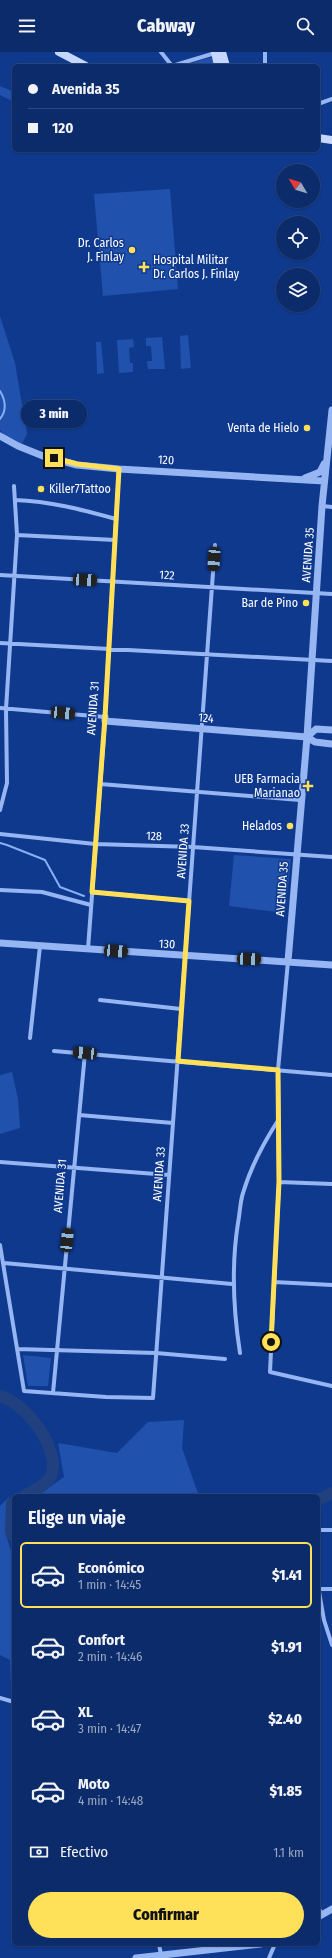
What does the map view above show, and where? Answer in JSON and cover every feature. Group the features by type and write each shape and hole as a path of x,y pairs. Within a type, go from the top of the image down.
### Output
{"main road":[{"path":"59,52 82,64"},
{"path":"217,52 218,64"},
{"path":"217,52 225,64"},
{"path":"320,138 332,140"}],"street":[{"path":"161,52 170,64"},
{"path":"178,64 217,52"},
{"path":"265,52 265,64"},
{"path":"320,103 332,100"},
{"name":"AVENIDA 35","path":"332,410 324,481 307,737 300,800 278,1070 280,1118 279,1182 270,1372 332,1386"},
{"name":"120","path":"0,436 10,442 43,456 77,464 119,469 324,481"},
{"path":"299,479 311,477 320,472 327,456"},
{"name":"AVENIDA 31","path":"88,949 105,719 119,469"},
{"path":"0,810 7,783 6,709 17,535 14,486"},
{"path":"15,500 39,501 67,506 116,519"},
{"path":"322,506 332,507"},
{"path":"17,535 115,540"},
{"name":"AVENIDA 33","path":"53,1393 153,1398 215,545"},
{"name":"122","path":"0,575 332,594"},
{"path":"0,643 332,661"},
{"name":"124","path":"0,708 202,729 307,737"},
{"path":"332,730 316,729 307,737 315,742 332,744"},
{"path":"100,784 300,800"},
{"name":"128","path":"0,834 95,844 193,847 332,857"},
{"path":"0,890 42,892 91,905"},
{"path":"92,892 189,901"},
{"name":"130","path":"0,943 332,965"},
{"path":"30,1038 40,945"},
{"path":"100,1000 181,1009"},
{"path":"54,1051 332,1075"},
{"name":"AVENIDA 31","path":"53,1393 85,1053"},
{"path":"79,1115 173,1123"},
{"path":"240,1353 235,1323 232,1284 233,1253 243,1193 260,1151 280,1118"},
{"path":"0,1162 169,1175"},
{"path":"279,1182 332,1184"},
{"path":"0,1245 24,1391 53,1393"},
{"path":"4,1263 232,1284"},
{"path":"274,1282 332,1285"},
{"path":"17,1349 156,1354 225,1359"},
{"path":"320,1530 332,1530"},
{"path":"320,1587 332,1589"},
{"path":"320,1598 324,1620 332,1644"},
{"path":"0,1698 12,1701"},
{"path":"320,1916 332,1909"},
{"path":"159,1946 161,1955"},
{"path":"136,1958 243,1946"},
{"path":"269,1958 274,1946"}],"shaded area":[{"path":"212,57 214,64 188,64"},
{"path":"0,86 12,91 12,101 0,95"},
{"path":"170,189 178,289 103,296 94,194"},
{"path":"0,316 15,363 27,434 22,444 10,442 0,430"},
{"path":"188,335 191,368 181,369 180,336"},
{"path":"162,337 165,369 148,369 147,361 152,361 151,346 146,346 146,338"},
{"path":"133,339 134,347 129,348 130,363 133,363 133,372 119,373 117,340"},
{"path":"96,342 101,342 104,373 97,374"},
{"path":"234,855 291,859 285,913 229,906"},
{"path":"12,1072 18,1099 20,1128 0,1134 0,1075"},
{"path":"23,1355 51,1358 48,1386 28,1386"},
{"path":"184,1420 182,1448 198,1494 40,1494 64,1477 58,1443 117,1453 148,1422"},
{"path":"9,1497 6,1535 12,1554 12,1687 10,1660 0,1655 0,1506"}],"waterway":[{"path":"0,391 4,398 5,405 4,412 0,419"},
{"path":"0,843 45,860 60,887 84,896"},
{"path":"0,1396 10,1400 30,1417 39,1428 51,1453 53,1465 51,1476 43,1485 27,1494"},
{"path":"320,1499 332,1493"},
{"path":"12,1503 12,1534"}],"place":[{"name":"Dr. Carlos J. Finlay","path":"132,250"},
{"name":"Hospital Militar Dr. Carlos J. Finlay","path":"144,267"},
{"name":"Venta de Hielo","path":"307,428"},
{"name":"Killer7Tattoo","path":"41,489"},
{"name":"Bar de Pino","path":"306,603"},
{"name":"UEB Farmacia Marianao","path":"308,786"},
{"name":"Helados","path":"290,826"}],"route":[{"path":"54,458 77,464 119,469 105,717 92,892 189,901 178,1061 278,1070 280,1118 279,1182 271,1342"}]}
